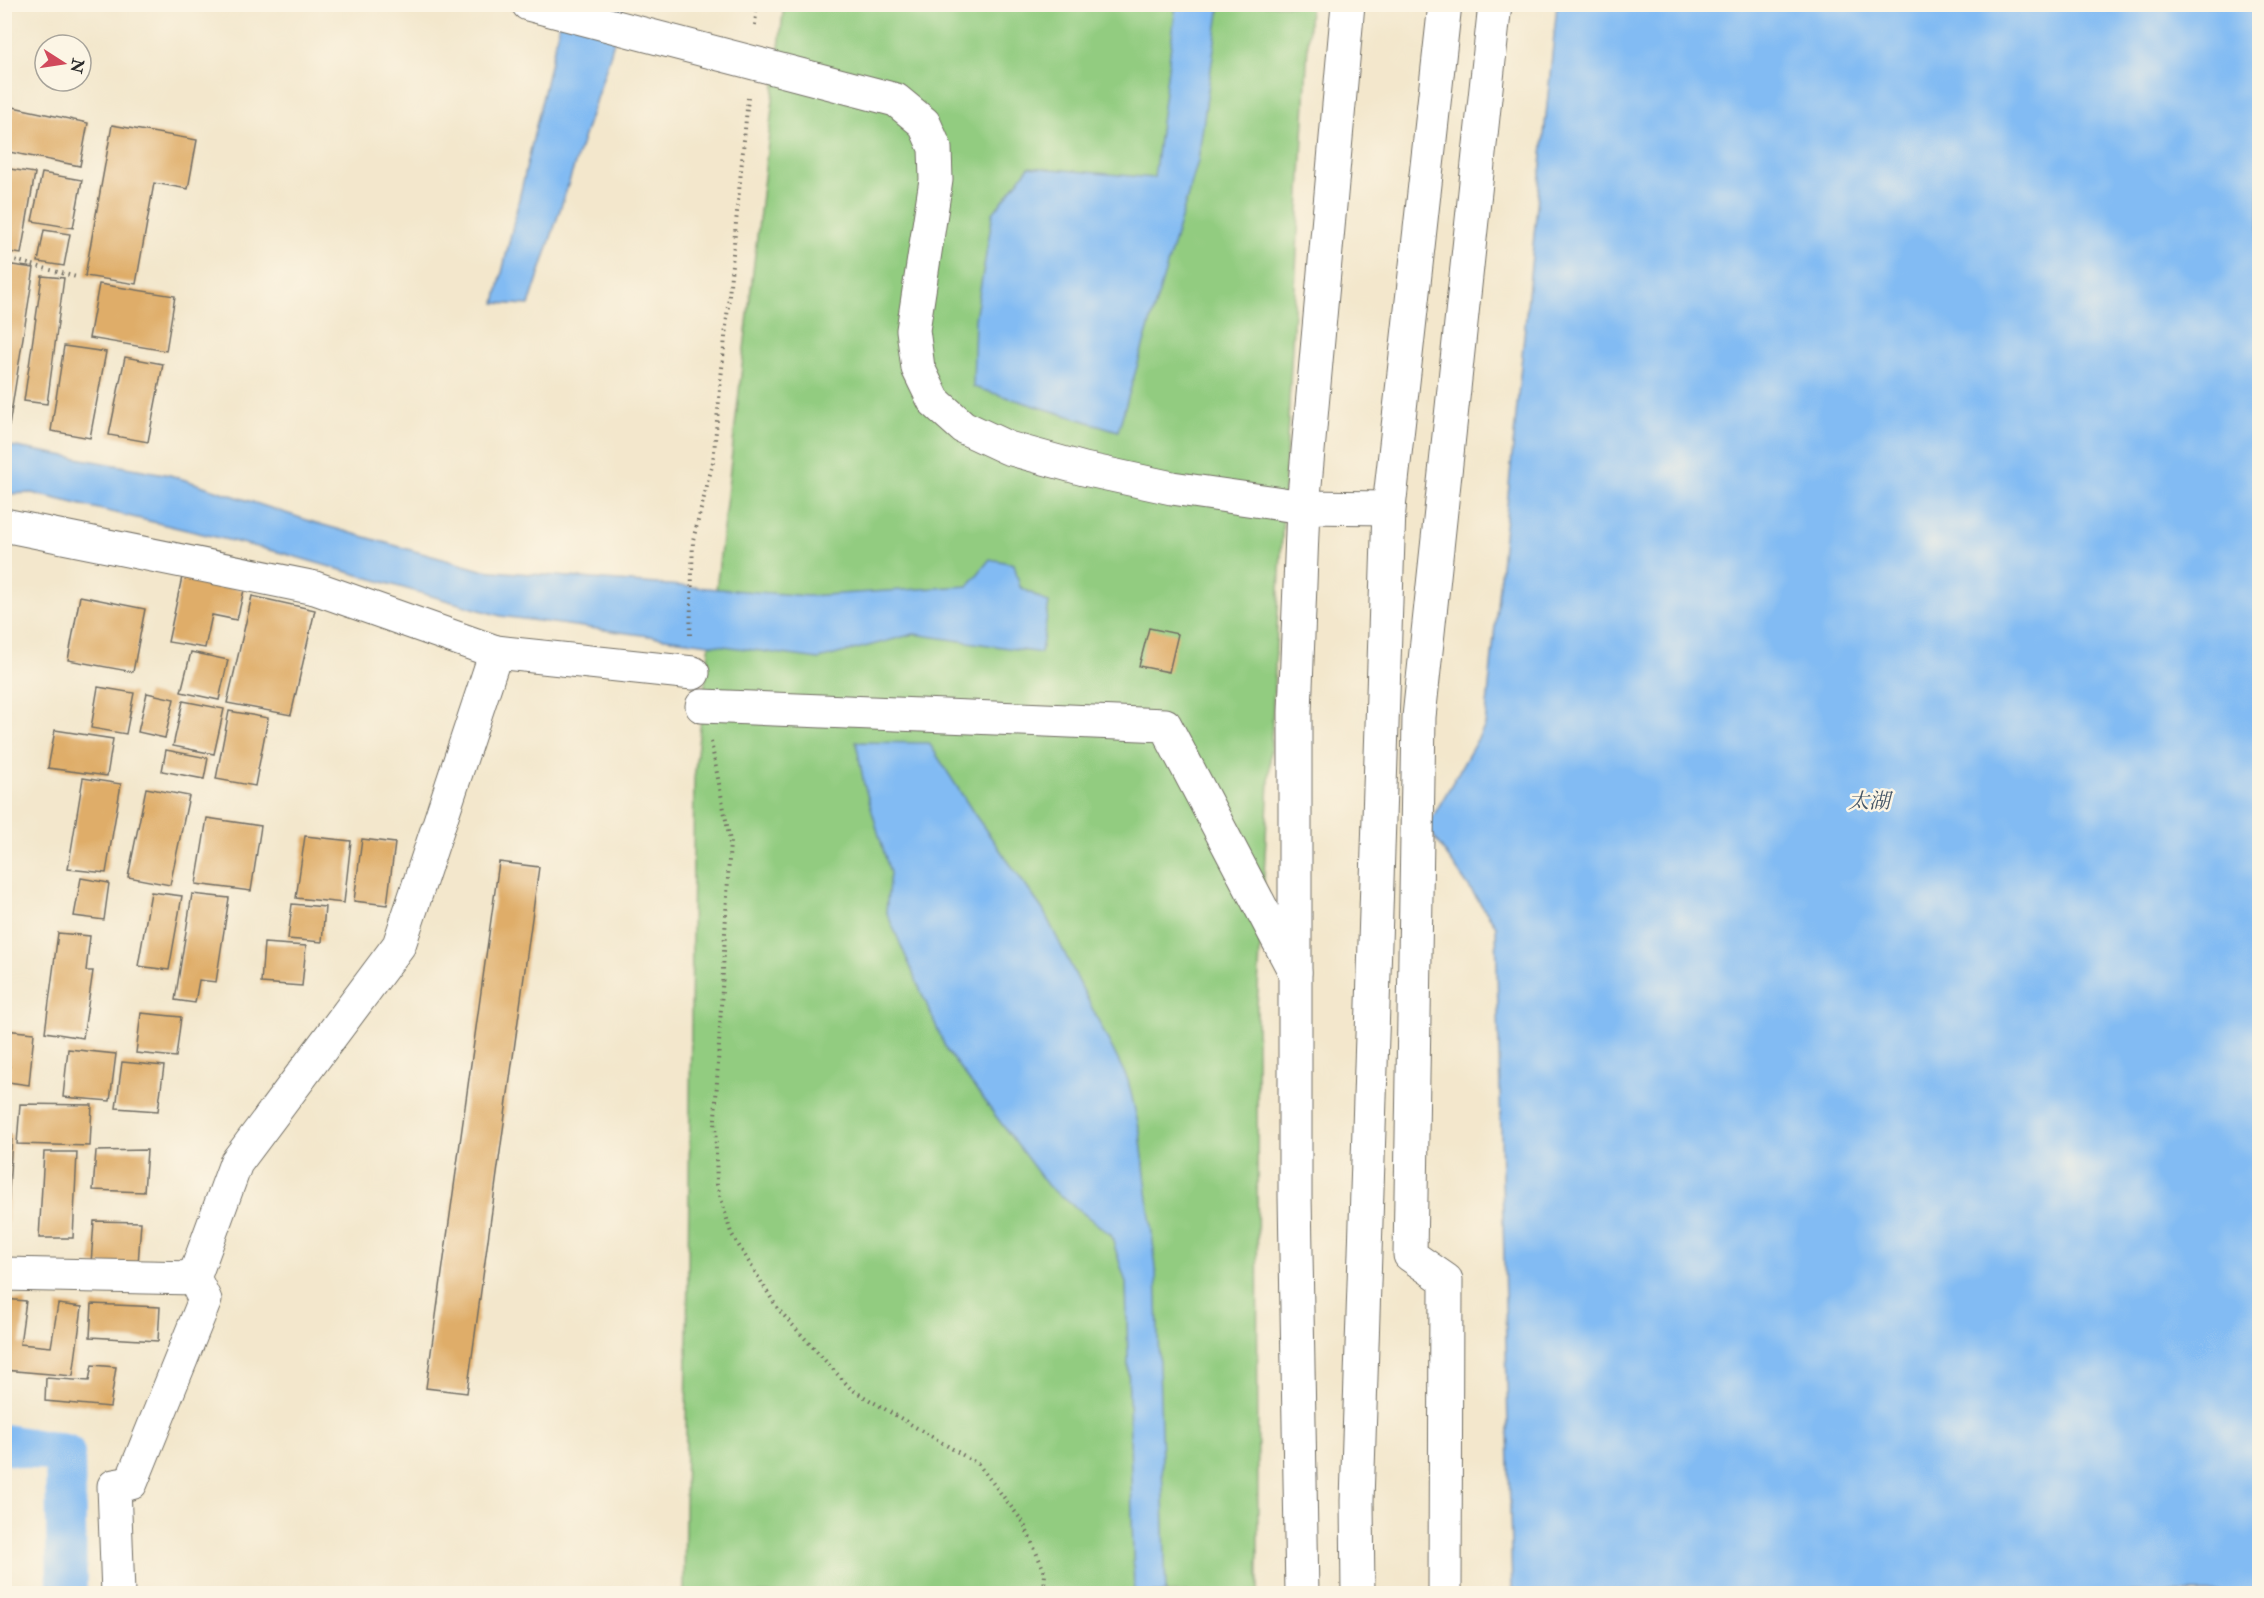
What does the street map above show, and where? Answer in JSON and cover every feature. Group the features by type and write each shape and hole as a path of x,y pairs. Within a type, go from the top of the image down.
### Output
{"street":[{"path":"528,4 896,100 924,123 935,148 936,180 914,330 918,368 934,401 963,427 1008,448 1084,469 1172,488 1303,507 1389,508"},
{"path":"1302,1593 1295,1197 1295,712 1303,507 1348,4"},
{"path":"1358,1593 1357,1501 1389,508 1445,4"},
{"path":"1445,1593 1446,1280 1410,1255 1419,717 1495,4"},
{"path":"4,525 315,588 496,652 691,665"},
{"path":"118,1593 114,1486 131,1483 205,1300 194,1278 236,1163 399,945 496,652"},
{"path":"702,706 1165,725 1295,972"},
{"path":"4,1274 194,1278"}],"path":[{"path":"691,665 693,540 713,462 757,4"},
{"path":"4,257 76,277"},
{"path":"702,706 712,743 730,841 715,1118 717,1185 730,1233 778,1309 851,1389 978,1464 1023,1522 1044,1573 1044,1593"}],"green space":[{"path":"784,5 1310,5 1257,1008 1258,1593 684,1594 694,779"}],"water":[{"path":"564,5 624,5 609,59 529,305 495,303"},
{"path":"1176,5 1220,5 1198,161 1118,431 973,387 975,319 993,213 1029,167 1154,178"},
{"name":"太湖","path":"1557,5 2259,5 2259,1593 1512,1593 1496,926 1427,827 1485,726"},
{"path":"5,445 170,475 316,523 481,570 807,596 968,586 990,559 1014,564 1020,587 1049,603 1041,653 914,634 819,659 501,616 282,553 32,493 5,494"},
{"path":"856,742 929,743 975,815 1043,910 1128,1080 1140,1132 1156,1268 1166,1593 1134,1593 1126,1283 1111,1235 1048,1186 947,1051 886,911 890,873 864,784"}],"building":[{"path":"13,107 88,123 80,166 4,151"},
{"path":"112,125 197,140 188,189 154,183 136,284 85,276"},
{"path":"4,168 35,173 21,254 4,251"},
{"path":"42,173 82,180 73,228 32,221"},
{"path":"44,230 70,234 64,266 38,262"},
{"path":"5,264 34,268 9,426 5,425"},
{"path":"42,276 64,278 47,404 24,401"},
{"path":"99,284 175,296 166,351 89,338"},
{"path":"64,346 106,352 90,438 51,431"},
{"path":"125,357 163,364 148,442 109,435"},
{"path":"182,577 244,590 237,620 212,615 205,648 168,642"},
{"path":"80,596 145,609 133,672 68,660"},
{"path":"252,596 315,610 291,715 227,703"},
{"path":"1149,628 1178,634 1169,672 1139,666"},
{"path":"191,652 228,660 219,700 181,692"},
{"path":"98,687 134,693 126,734 91,728"},
{"path":"147,693 174,699 165,738 138,732"},
{"path":"183,701 224,709 214,754 173,746"},
{"path":"229,711 268,718 255,786 216,779"},
{"path":"55,730 113,739 107,776 48,768"},
{"path":"166,750 208,758 204,779 162,771"},
{"path":"83,778 121,784 106,873 68,869"},
{"path":"146,788 189,796 170,885 128,877"},
{"path":"207,818 261,826 251,891 196,884"},
{"path":"305,836 351,841 344,903 296,898"},
{"path":"362,839 395,843 387,905 354,901"},
{"path":"499,862 539,867 467,1393 426,1388"},
{"path":"81,878 109,883 104,920 74,916"},
{"path":"151,892 182,896 169,970 138,966"},
{"path":"192,894 229,898 216,982 199,980 195,1003 175,1000"},
{"path":"292,904 325,907 322,942 288,939"},
{"path":"58,933 90,936 86,971 93,971 83,1038 45,1032"},
{"path":"264,943 306,946 302,986 261,983"},
{"path":"141,1013 181,1017 176,1057 136,1053"},
{"path":"4,1030 34,1033 29,1085 8,1082 10,1067 4,1066"},
{"path":"68,1049 116,1054 110,1101 63,1097"},
{"path":"122,1062 164,1066 158,1111 116,1108"},
{"path":"20,1104 92,1105 90,1146 17,1144"},
{"path":"4,1134 12,1134 7,1232 4,1232"},
{"path":"147,1150 144,1192 93,1190 96,1151"},
{"path":"44,1152 77,1152 73,1238 39,1238"},
{"path":"94,1221 141,1222 138,1265 91,1264"},
{"path":"4,1299 26,1301 20,1344 51,1347 58,1304 82,1307 73,1376 4,1370"},
{"path":"92,1304 160,1307 158,1341 90,1337"},
{"path":"92,1365 116,1367 110,1407 45,1401 46,1378 89,1381"}],"waterway":[{"path":"4,1444 65,1454 67,1594"}]}
